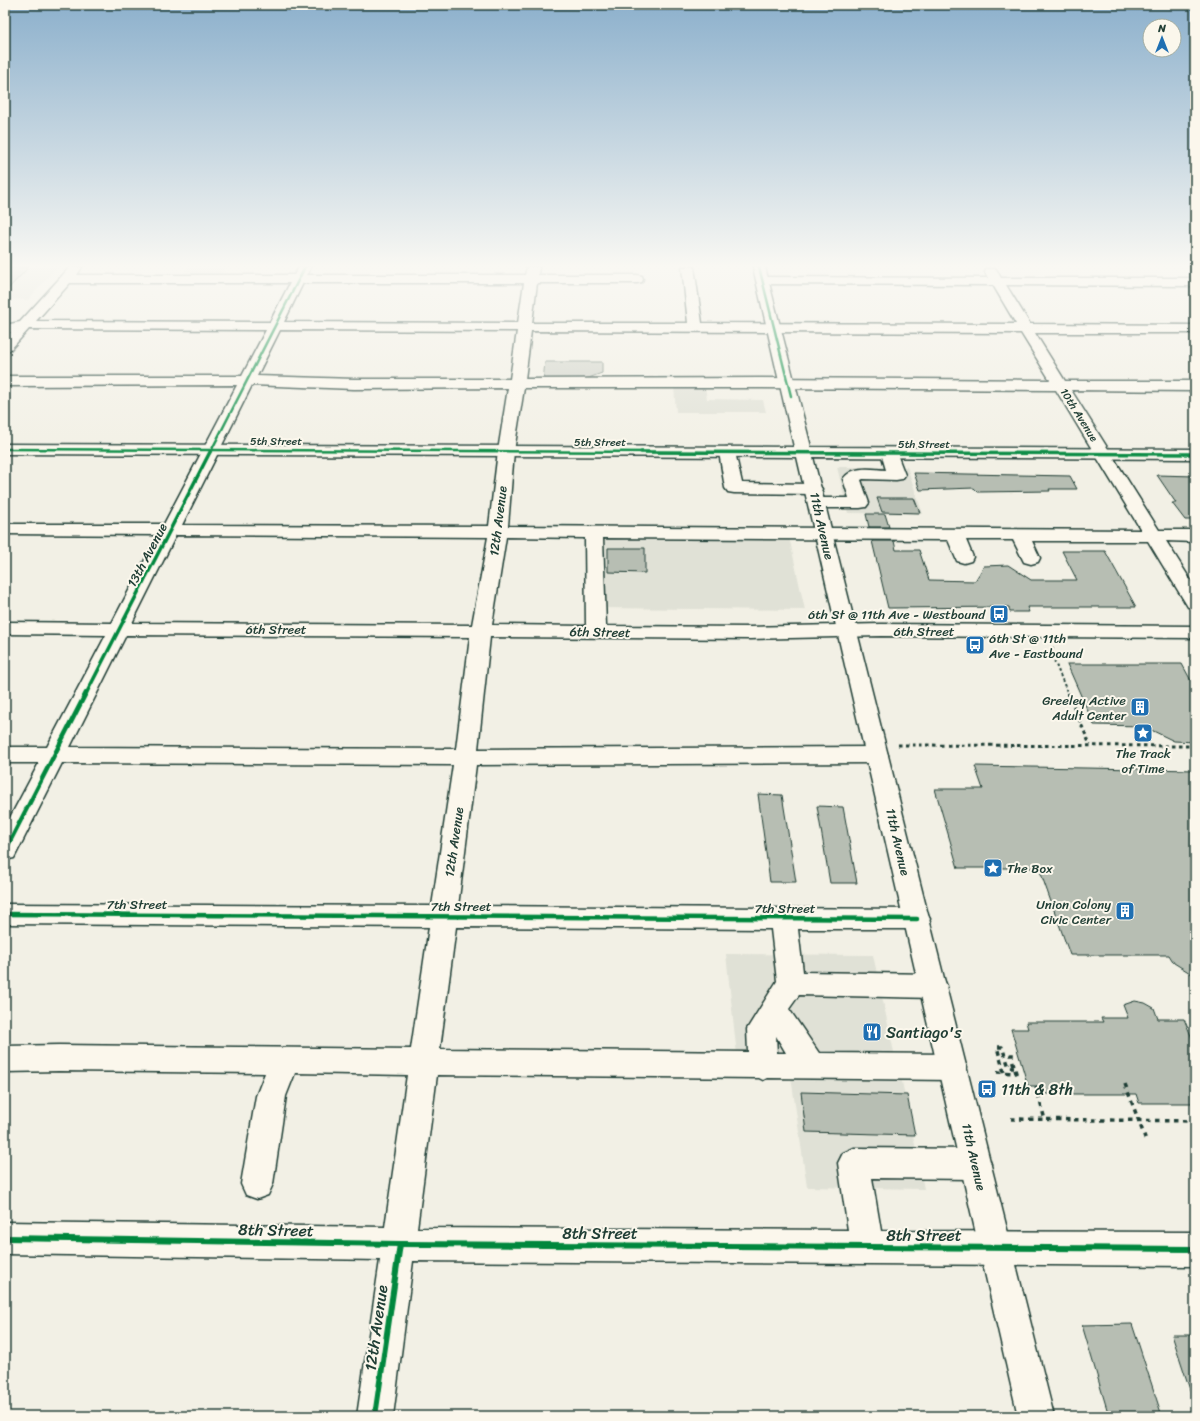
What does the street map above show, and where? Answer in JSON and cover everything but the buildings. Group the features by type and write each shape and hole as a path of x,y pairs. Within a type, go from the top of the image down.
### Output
{"street":[{"path":"5,347 17,333"},
{"name":"13th Avenue","path":"5,851 171,530 270,333"},
{"name":"12th Avenue","path":"375,1416 400,1244 466,757 481,630 498,531 506,451 523,333"},
{"name":"11th Avenue","path":"775,333 848,631 887,750 916,919 1036,1416"},
{"name":"10th Avenue","path":"1029,333 1195,603"},
{"path":"5,381 247,380 354,384 517,382 1195,386"},
{"name":"5th Street","path":"5,449 1195,454"},
{"path":"727,452 734,488 815,496 870,495 896,475"},
{"path":"889,453 896,475"},
{"path":"870,495 852,478 859,474 896,475"},
{"path":"5,529 1195,536"},
{"path":"594,533 596,632"},
{"path":"955,535 964,557"},
{"path":"1020,535 1031,558"},
{"name":"6th Street","path":"5,628 758,633 848,631 1195,632"},
{"path":"5,754 466,757 887,750"},
{"name":"7th Street","path":"5,914 916,919"},
{"path":"764,1067 761,1028 790,983 783,918"},
{"path":"790,983 933,986"},
{"path":"774,1009 811,1066"},
{"path":"5,1059 66,1058 425,1061 764,1067 952,1067"},
{"path":"257,1184 272,1096 285,1060"},
{"path":"867,1246 854,1163 975,1164"},
{"name":"8th Street","path":"5,1238 400,1244 1195,1249"}],"path":[{"path":"1053,647 1051,653 1090,745"},
{"path":"887,750 1090,745 1195,746"},
{"path":"1004,1072 997,1047 1002,1047 1009,1067 1014,1067"},
{"path":"998,1072 1016,1073 1011,1055 1018,1055"},
{"path":"1125,1084 1148,1144"},
{"path":"1036,1086 1045,1120"},
{"path":"1011,1120 1195,1121"}],"shaded area":[{"path":"545,362 602,362 602,373 580,381 543,381"},
{"path":"674,387 705,387 707,399 763,400 766,412 676,412"},
{"path":"837,467 907,467 923,514 848,513"},
{"path":"598,536 789,537 805,610 596,608"},
{"path":"726,954 873,955 895,1057 737,1055"},
{"path":"790,1070 900,1072 924,1189 807,1187"}],"cycle path":[{"path":"5,851 271,333"},
{"path":"775,333 791,396"},
{"path":"5,449 1195,454"},
{"path":"5,914 917,919"},
{"path":"5,1238 400,1244 1195,1249"},
{"path":"375,1416 400,1244"}],"place":[{"name":"6th St @ 11th Ave - Westbound","path":"999,614"},
{"name":"6th St @ 11th Ave - Eastbound","path":"975,645"},
{"name":"Greeley Active Adult Center","path":"1140,707"},
{"name":"The Track of Time","path":"1143,733"},
{"name":"The Box","path":"993,868"},
{"name":"Union Colony Civic Center","path":"1125,911"},
{"name":"Santiago's","path":"872,1032"},
{"name":"11th & 8th","path":"987,1089"}]}
